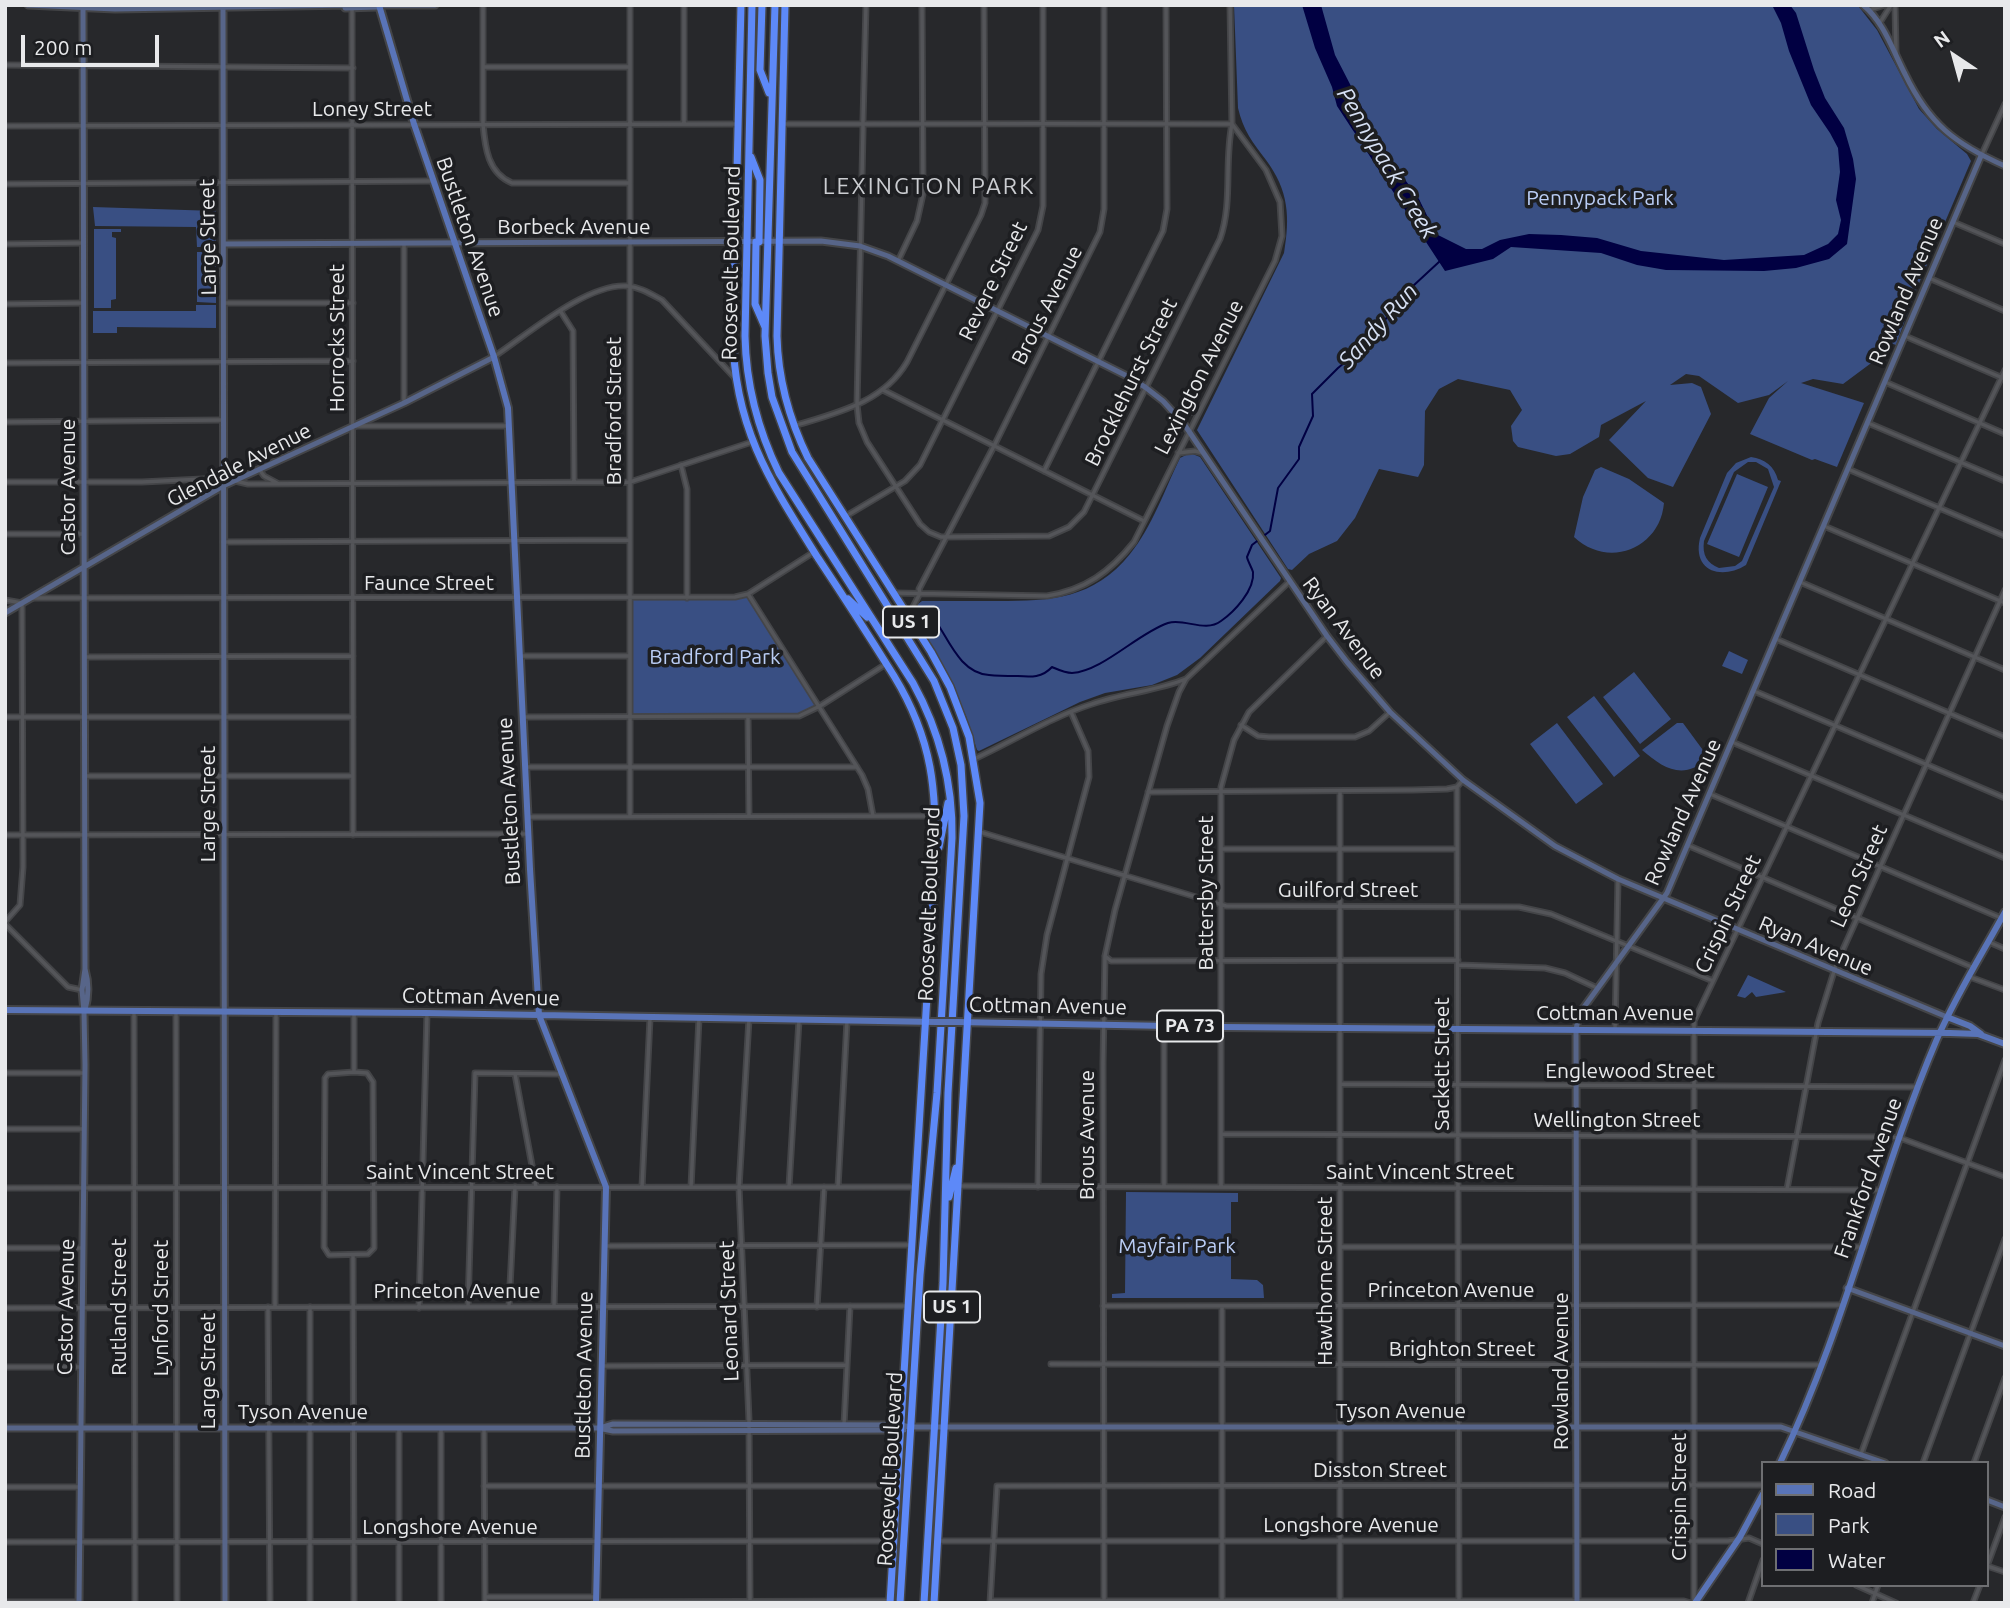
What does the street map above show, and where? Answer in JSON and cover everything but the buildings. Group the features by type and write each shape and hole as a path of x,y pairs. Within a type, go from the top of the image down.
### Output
{"highway":[{"name":"Roosevelt Boulevard","path":"741,5 733,336 736,380 752,442 776,491 906,696 923,738 934,783 935,865 890,1602"},
{"name":"Roosevelt Boulevard","path":"752,5 749,153 768,373 779,421 797,463 934,681 953,728 961,765 964,816 924,1603"},
{"path":"762,5 760,70 771,104"},
{"name":"Roosevelt Boulevard","path":"775,5 770,127 746,363 760,427 786,485 913,683 930,717 942,752 950,789 952,838 939,1067 922,1242 900,1603"},
{"name":"Roosevelt Boulevard","path":"785,5 778,360 784,395 793,426 807,458 950,687 965,724 974,759 980,803 934,1603"},
{"path":"770,127 783,88"},
{"path":"737,161 750,122"},
{"path":"749,153 760,180 754,304 765,328"},
{"path":"824,506 857,536"},
{"path":"838,588 878,628"},
{"path":"935,865 950,789"},
{"path":"945,1211 960,1155"},
{"path":"908,1306 914,1371"}],"main road":[{"name":"Bustleton Avenue","path":"380,6 414,124 506,399 539,1015 606,1187 596,1601"},
{"name":"Frankford Avenue","path":"1781,1461 1821,1365 1940,1032 2003,915"},
{"name":"Cottman Avenue","path":"5,1010 427,1013 1222,1027 1940,1032 1982,1035 2005,1044"},
{"path":"1947,1017 1970,1026 1982,1035"},
{"path":"1694,1603 1739,1539 1762,1496"}],"street":[{"path":"27,5 435,5"},
{"path":"371,5 380,6"},
{"path":"483,5 483,124 485,143 494,171 502,179 512,183 630,183"},
{"name":"Bradford Street","path":"630,5 630,816"},
{"path":"684,5 684,124"},
{"path":"866,5 857,405 859,423 865,437 920,524 946,538"},
{"path":"898,261 917,221 922,202 922,5"},
{"path":"793,426 857,405 883,390 902,370 984,209 984,5"},
{"name":"Revere Street","path":"844,517 908,478 920,465 1040,225 1043,206 1042,5"},
{"name":"Brous Avenue","path":"919,593 1100,232 1104,209 1104,5"},
{"path":"1044,471 1163,232 1167,209 1166,5"},
{"path":"782,124 1232,124 1230,5"},
{"path":"1866,7 1885,5"},
{"path":"1879,24 1893,5"},
{"path":"1893,5 1898,43 1896,55"},
{"name":"Large Street","path":"223,6 225,1603"},
{"name":"Castor Avenue","path":"79,1603 85,1073 82,990 85,969 83,7"},
{"name":"Horrocks Street","path":"351,7 354,68 353,835"},
{"path":"1866,7 1879,24 1917,97 1934,121 1950,136 1981,156 2005,166"},
{"path":"5,65 354,68"},
{"path":"483,67 630,67"},
{"name":"Rowland Avenue","path":"1577,1602 1576,1030 1581,1009 1668,893 1952,222 2005,104"},
{"name":"Loney Street","path":"5,125 738,124"},
{"name":"Brocklehurst Street","path":"946,538 1049,536 1069,527 1077,520 1217,246 1228,209 1227,148 1232,124"},
{"name":"Lexington Avenue","path":"893,593 1047,596 1079,589 1121,559 1144,521 1275,261 1282,236 1280,202 1274,184 1232,124"},
{"path":"5,184 433,181"},
{"path":"1952,222 2005,244"},
{"name":"Ryan Avenue","path":"757,242 821,241 860,246 946,284 1145,387 1174,413 1189,431 1327,636 1390,712 1463,780 1555,846 1618,879 1947,1017"},
{"name":"Borbeck Avenue","path":"223,244 757,242"},
{"path":"5,244 84,243"},
{"path":"404,243 404,403"},
{"path":"1929,278 2005,311"},
{"path":"494,357 594,291 629,286 662,300 736,380"},
{"path":"5,304 84,303"},
{"path":"224,303 354,303"},
{"path":"561,312 573,331 574,482"},
{"path":"1905,336 2003,378"},
{"name":"Glendale Avenue","path":"5,613 206,496 223,482 233,481 404,403 494,357"},
{"path":"5,363 353,362"},
{"name":"Crispin Street","path":"1694,1603 1694,1021 2005,370"},
{"path":"1885,382 2005,433"},
{"path":"883,390 1144,521"},
{"path":"1174,413 1192,412 1202,407"},
{"path":"5,422 223,420"},
{"path":"1868,423 2005,481"},
{"path":"353,426 509,426"},
{"path":"233,481 248,484 630,482 752,442"},
{"path":"1178,453 1195,451 1205,454"},
{"path":"681,466 687,489 687,598"},
{"path":"259,469 264,476 279,484"},
{"path":"1848,469 2005,536"},
{"path":"190,481 204,487 206,496"},
{"path":"5,482 223,482"},
{"path":"1824,526 2002,602"},
{"path":"5,534 84,534"},
{"path":"223,542 630,540"},
{"name":"Faunce Street","path":"31,598 735,597 748,594 814,551"},
{"path":"974,759 1071,712 1186,679 1290,581"},
{"path":"1800,582 2005,670"},
{"name":"Leon Street","path":"1787,1189 1817,1032 1835,971 2002,602 2005,590"},
{"path":"908,616 919,593"},
{"path":"748,594 857,767 868,789 873,816"},
{"path":"5,600 22,603 21,899 16,911 5,923 68,987 82,990"},
{"name":"Battersby Street","path":"1221,1187 1221,792 1228,757 1241,725 1261,699 1327,636"},
{"path":"1776,639 2005,737"},
{"path":"84,657 354,656"},
{"path":"521,656 630,656"},
{"path":"522,717 799,716 820,706 886,664"},
{"name":"Brous Avenue","path":"1104,1602 1105,957 1167,726 1186,679"},
{"path":"1754,691 2005,797"},
{"path":"1038,1187 1041,974 1046,935 1089,777 1087,751 1071,712"},
{"path":"1241,725 1258,736 1355,737 1369,731 1390,712"},
{"path":"5,717 353,717"},
{"path":"747,717 749,816"},
{"path":"1732,742 2005,858"},
{"path":"525,767 857,767"},
{"path":"84,776 353,776"},
{"path":"1148,792 1447,789 1457,787 1463,780"},
{"name":"Sackett Street","path":"1457,787 1459,1602"},
{"name":"Hawthorne Street","path":"1340,791 1340,1602"},
{"path":"1710,793 1881,867 2003,915"},
{"path":"527,817 936,816"},
{"name":"Guilford Street","path":"980,832 1222,905 1520,907 1551,914 1713,981"},
{"path":"5,835 528,834"},
{"path":"1687,845 1974,968"},
{"path":"1222,849 1458,849"},
{"path":"1615,1030 1618,879"},
{"path":"1989,942 2005,949"},
{"path":"1105,957 1111,961 1341,961 1534,966 1564,973 1597,988"},
{"name":"Castor Avenue","path":"84,1012 88,1001 85,969"},
{"path":"1969,977 2005,990"},
{"name":"Rutland Street","path":"134,1012 135,1603"},
{"name":"Lynford Street","path":"176,1012 177,1603"},
{"path":"275,1307 276,1012"},
{"path":"354,1013 354,1072"},
{"path":"419,1308 427,1013"},
{"path":"642,1187 650,1017"},
{"path":"691,1187 699,1018"},
{"name":"Leonard Street","path":"750,1019 739,1187 749,1427 750,1602"},
{"path":"789,1187 799,1020"},
{"path":"838,1187 847,1020"},
{"path":"1164,1026 1164,1187"},
{"path":"1861,1454 2005,1060"},
{"path":"5,1073 85,1073"},
{"path":"367,1073 373,1082 373,1187 374,1248 368,1254 329,1255 325,1250 324,1188 325,1078 328,1074 367,1073"},
{"path":"468,1307 475,1073 561,1074"},
{"path":"515,1074 536,1187"},
{"name":"Englewood Street","path":"1341,1084 1919,1087"},
{"path":"5,1129 84,1129"},
{"name":"Wellington Street","path":"1222,1134 1900,1138 2005,1177"},
{"name":"Saint Vincent Street","path":"959,1186 1882,1189"},
{"path":"509,1306 515,1187"},
{"path":"554,1307 557,1187"},
{"path":"817,1307 824,1187"},
{"name":"Saint Vincent Street","path":"5,1188 915,1187"},
{"path":"1924,1461 2005,1239"},
{"path":"605,1246 911,1245"},
{"path":"1340,1247 1862,1247"},
{"path":"5,1248 83,1248"},
{"path":"353,1255 354,1603"},
{"path":"1847,1288 2005,1346"},
{"name":"Princeton Avenue","path":"1103,1306 1842,1305"},
{"path":"844,1425 850,1306"},
{"name":"Princeton Avenue","path":"5,1308 908,1306"},
{"path":"1222,1306 1222,1602"},
{"path":"268,1307 270,1603"},
{"path":"310,1307 310,1603"},
{"name":"Brighton Street","path":"1051,1364 1821,1365"},
{"path":"602,1366 847,1365"},
{"path":"5,1367 81,1367"},
{"path":"1975,1461 2005,1378"},
{"name":"Tyson Avenue","path":"5,1428 600,1428 613,1424 828,1428 1781,1427 1880,1461"},
{"name":"Tyson Avenue","path":"828,1428 844,1425 901,1428"},
{"path":"399,1428 399,1603"},
{"path":"441,1428 441,1603"},
{"path":"484,1428 485,1600 890,1602"},
{"name":"Disston Street","path":"993,1541 997,1486 1762,1485"},
{"path":"5,1487 80,1486"},
{"path":"484,1486 897,1486"},
{"path":"1989,1561 2005,1517"},
{"name":"Longshore Avenue","path":"938,1541 1695,1541 1749,1538 1762,1544"},
{"name":"Longshore Avenue","path":"5,1542 894,1541"},
{"path":"993,1541 990,1602 1694,1603"},
{"path":"1748,1603 1762,1563"},
{"path":"1860,1587 1896,1603"},
{"path":"1872,1603 1877,1587"},
{"path":"5,1602 79,1603"}],"green space":[{"name":"Pennypack Park","path":"1234,5 1859,7 1877,30 1919,109 1937,129 1967,154 1971,161 1914,295 1896,345 1888,342 1883,345 1878,358 1843,384 1813,379 1801,383 1864,403 1837,467 1812,460 1750,434 1769,398 1788,381 1769,395 1738,403 1699,376 1686,374 1670,385 1692,383 1701,387 1711,414 1673,487 1648,478 1609,440 1646,401 1601,425 1599,437 1570,454 1556,456 1518,447 1513,441 1511,426 1522,410 1510,390 1458,379 1439,389 1425,411 1424,465 1418,477 1379,469 1355,518 1337,541 1309,554 1292,570 1288,569 1197,430 1284,253 1286,240 1286,205 1279,183 1246,130 1238,108"},
{"path":"93,207 216,211 216,247 197,247 196,227 95,226"},
{"path":"94,229 121,229 121,232 112,232 112,237 116,238 116,299 111,300 111,308 94,308"},
{"path":"197,252 216,252 216,303 197,302"},
{"path":"196,305 216,305 216,328 117,327 117,333 93,333 93,311 196,311"},
{"path":"1190,453 1200,457 1281,578 1280,581 1200,658 1177,675 1152,685 1105,693 1080,702 977,750 948,675 913,617 918,604 922,601 1036,600 1086,589 1116,569 1130,554 1152,520 1180,458"},
{"path":"1751,457 1761,459 1781,481 1746,565 1737,570 1719,572 1711,570 1700,559 1700,538 1727,473 1736,463","holes":["1748,462 1756,462 1768,469 1774,487 1742,561 1735,566 1719,568 1706,558 1704,541 1734,472"]},
{"path":"1601,467 1629,479 1664,503 1653,532 1630,549 1602,552 1587,547 1574,537 1583,497 1595,470"},
{"path":"1737,474 1768,487 1739,557 1707,544"},
{"name":"Bradford Park","path":"748,594 820,706 799,716 630,716 630,598 735,597"},
{"path":"1729,651 1748,660 1742,674 1722,666"},
{"path":"1634,672 1671,719 1640,744 1603,697"},
{"path":"1594,696 1640,756 1614,777 1567,717"},
{"path":"1557,723 1603,784 1576,804 1530,744"},
{"path":"1677,723 1683,723 1708,757 1699,765 1682,771 1666,767 1642,750"},
{"path":"1748,975 1786,992 1756,997 1752,992 1745,998 1737,996"},
{"name":"Mayfair Park","path":"1126,1192 1238,1193 1238,1202 1231,1202 1231,1279 1257,1280 1263,1285 1264,1298 1112,1298 1112,1294 1125,1293"}],"water":[{"name":"Pennypack Creek","path":"1302,5 1321,5 1335,55 1370,123 1393,163 1419,199 1436,234 1466,249 1482,249 1500,240 1529,234 1561,235 1597,238 1641,251 1724,260 1804,255 1828,244 1838,234 1841,220 1836,200 1840,172 1838,148 1811,105 1772,5 1790,5 1796,13 1825,98 1844,128 1853,159 1856,179 1847,244 1829,259 1796,268 1764,271 1666,270 1637,265 1601,253 1511,247 1493,259 1445,271 1337,106"}],"waterway":[{"name":"Sandy Run","path":"933,617 955,653 970,668 989,675 1027,677 1040,675 1052,667 1069,673 1084,671 1168,623 1208,626 1221,621 1232,612 1251,586 1253,572 1247,557 1252,545 1270,531 1278,488 1299,459 1299,447 1313,416 1312,394 1372,340 1413,286 1440,261"}],"district":[{"name":"LEXINGTON PARK","path":"929,186"}]}
